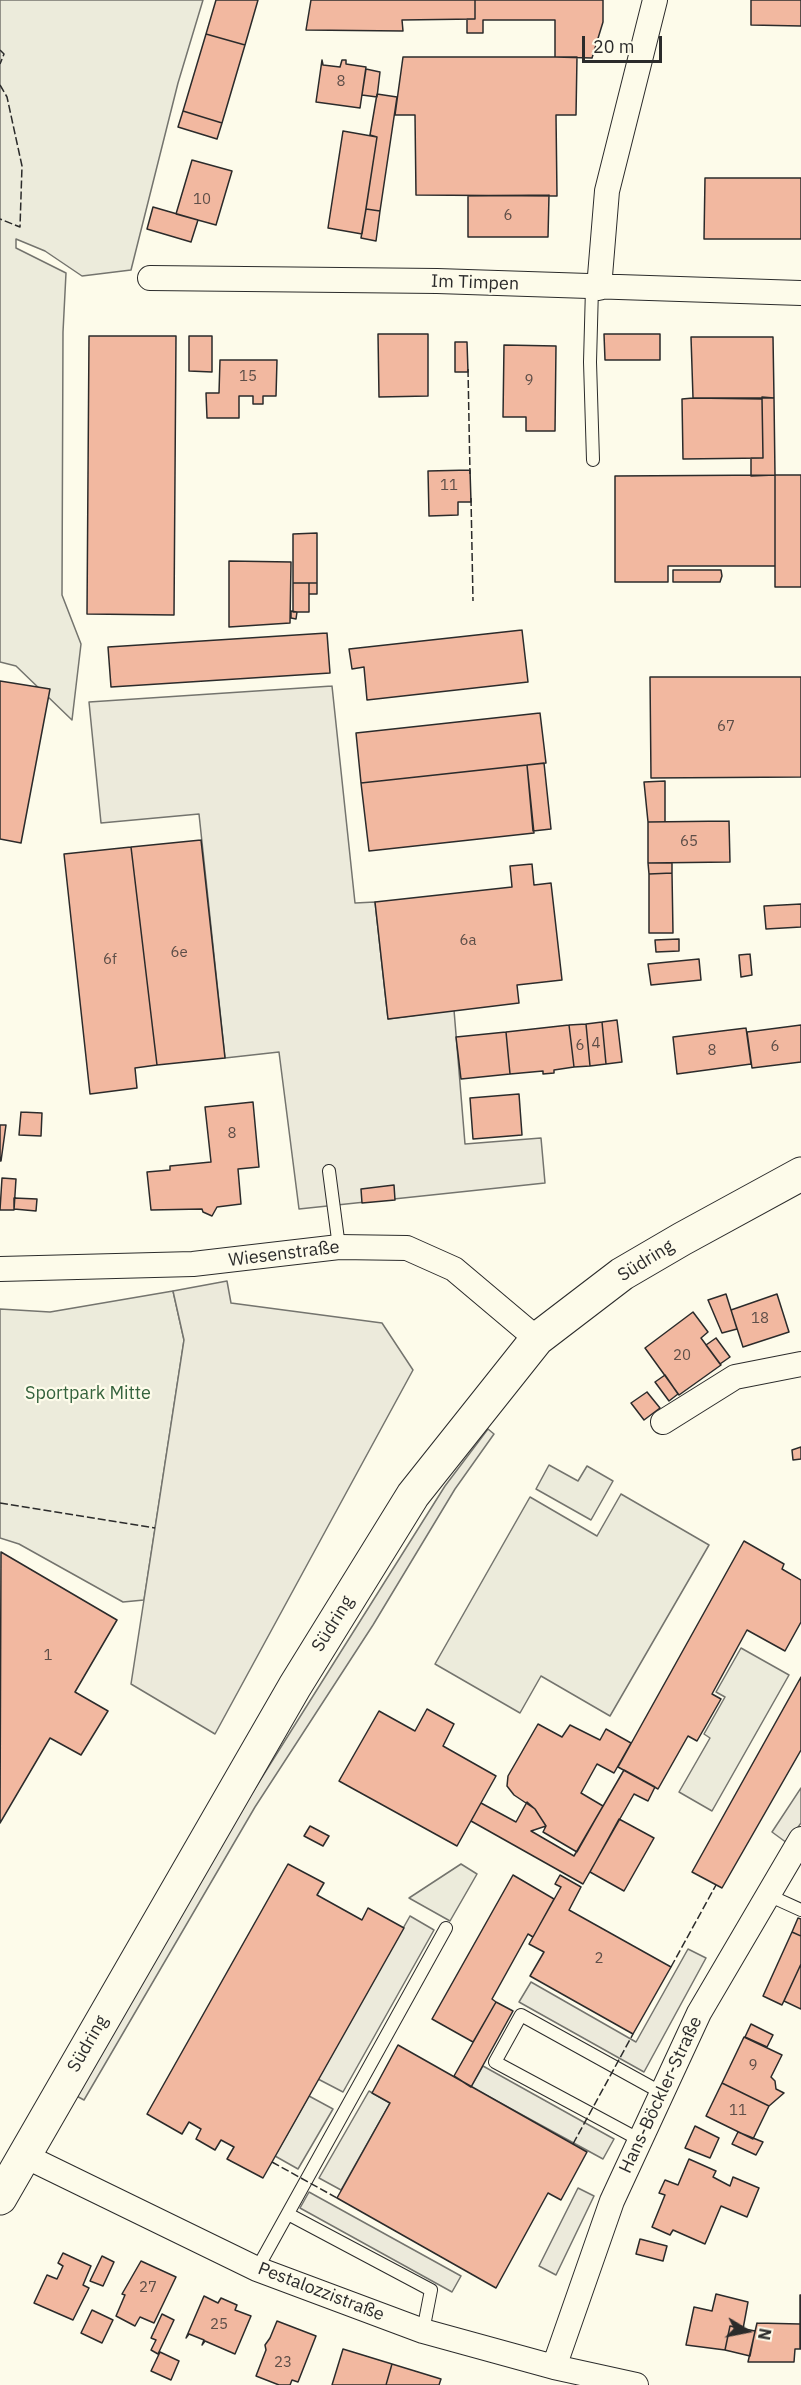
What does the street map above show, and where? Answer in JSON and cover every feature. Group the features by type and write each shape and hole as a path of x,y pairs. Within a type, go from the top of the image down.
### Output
{"main road":[{"name":"Südring","path":"0,2199 23,2155 295,1686 413,1495 537,1339 622,1274 801,1174"}],"street":[{"path":"596,288 607,191 655,0"},
{"name":"Im Timpen","path":"150,278 437,281 801,293"},
{"name":"Wiesenstraße","path":"0,1269 193,1264 339,1247 407,1248 454,1269 537,1339"},
{"path":"663,1422 735,1377 801,1364"},
{"name":"Hans-Böckler-Straße","path":"554,2367 612,2201 699,2013 801,1839"},
{"name":"Pestalozzistraße","path":"23,2155 257,2269 423,2331 554,2367 636,2385"}],"lane":[{"path":"593,460 590,362 596,288"},
{"path":"329,1171 339,1247"},
{"path":"768,1895 801,1910"},
{"path":"257,2269 446,1928"},
{"path":"640,2140 495,2062 521,2015 662,2093"},
{"path":"288,2214 431,2290 423,2331"}],"green space":[{"path":"0,0 203,0 178,83 131,270 82,276 45,251 16,239 16,248 66,273 63,332 62,595 81,644 72,720 16,666 0,662"},
{"name":"Sportpark Mitte","path":"173,1291 184,1340 144,1600 123,1602 19,1544 0,1538 0,1309 50,1312"},
{"path":"549,1465 578,1481 587,1466 613,1481 591,1520 536,1489"},
{"path":"621,1494 709,1545 610,1716 541,1676 520,1713 435,1664 530,1497 597,1536"},
{"path":"741,1648 789,1675 712,1811 679,1792 710,1738 704,1734 725,1697 716,1692"},
{"path":"461,1864 477,1874 450,1921 409,1898"}],"shaded area":[{"path":"332,686 355,903 375,902 388,1019 454,1010 465,1144 541,1138 545,1183 299,1209 279,1052 225,1058 199,814 101,823 89,702"},
{"path":"227,1281 231,1303 382,1323 413,1370 215,1734 131,1684 184,1340 173,1291"},
{"path":"488,1429 494,1434 455,1489 373,1625 255,1807 84,2100 73,2094 242,1809 445,1486"},
{"path":"801,1788 801,1823 787,1843 772,1832"},
{"path":"410,1916 434,1930 343,2092 318,2079"},
{"path":"688,1949 706,1958 644,2072 519,2002 531,1982 636,2042"},
{"path":"483,2066 614,2139 603,2159 471,2087"},
{"path":"369,2091 390,2103 341,2190 319,2178"},
{"path":"309,2096 333,2109 298,2169 275,2156"},
{"path":"578,2188 594,2196 556,2275 539,2266"},
{"path":"309,2192 461,2276 452,2292 300,2208"}],"building":[{"path":"216,0 258,0 245,45 206,34"},
{"path":"311,0 475,0 475,19 402,20 403,31 306,30"},
{"path":"475,0 603,0 603,22 592,58 555,57 555,20 483,20 483,33 467,33 467,19 475,19"},
{"path":"751,0 801,0 801,26 751,25"},
{"path":"206,34 245,45 222,123 183,111"},
{"path":"403,57 577,57 576,115 556,115 557,196 416,195 415,115 395,115"},
{"path":"322,60 323,65 340,67 342,60 346,60 346,64 366,67 360,108 316,102"},
{"path":"366,69 380,72 377,97 362,95"},
{"path":"377,94 397,97 380,211 366,209 377,137 370,135"},
{"path":"183,111 222,123 217,139 178,127"},
{"path":"343,131 377,137 362,234 328,228"},
{"path":"192,160 232,171 216,225 176,214"},
{"path":"705,178 801,178 801,239 704,239"},
{"path":"549,195 548,237 468,237 468,196"},
{"path":"153,207 198,220 191,242 147,229"},
{"path":"366,209 380,211 376,241 361,238"},
{"path":"378,334 428,334 428,396 379,397"},
{"path":"604,334 660,334 660,360 605,360"},
{"path":"89,336 176,336 174,615 87,614"},
{"path":"189,336 212,336 212,372 189,371"},
{"path":"691,337 773,337 774,398 693,398"},
{"path":"455,342 467,342 468,372 455,372"},
{"path":"504,345 556,346 555,431 526,431 526,417 503,417"},
{"path":"220,360 277,360 276,396 263,396 263,404 253,404 253,396 239,396 239,418 207,418 206,393 219,393"},
{"path":"762,397 774,398 775,475 751,476 751,458 763,458"},
{"path":"682,399 762,399 763,458 683,459"},
{"path":"470,470 471,502 458,502 458,515 429,516 428,471"},
{"path":"775,475 775,566 668,566 668,582 615,582 615,476"},
{"path":"775,475 801,475 801,587 775,587"},
{"path":"317,533 317,583 293,583 293,534"},
{"path":"229,561 291,562 290,623 229,627"},
{"path":"673,570 721,570 722,576 720,582 673,582"},
{"path":"293,583 309,583 309,612 293,612"},
{"path":"309,583 317,583 317,594 309,594"},
{"path":"291,611 297,612 296,619 291,618"},
{"path":"522,630 528,682 367,700 364,667 352,669 349,649"},
{"path":"327,633 330,673 111,687 108,647"},
{"path":"650,677 801,677 801,777 651,778"},
{"path":"0,681 50,689 21,843 0,839"},
{"path":"540,713 546,763 361,783 356,733"},
{"path":"544,763 551,829 533,831 527,765"},
{"path":"527,765 534,833 369,851 361,783"},
{"path":"665,781 665,822 648,822 644,782"},
{"path":"729,821 730,862 648,863 648,822"},
{"path":"201,840 225,1058 157,1065 131,847"},
{"path":"131,847 157,1065 135,1068 137,1088 90,1094 64,854"},
{"path":"648,863 672,863 672,873 649,874"},
{"path":"532,864 534,885 551,883 562,980 517,985 519,1003 388,1019 375,902 512,887 510,866"},
{"path":"672,873 673,933 649,933 649,874"},
{"path":"801,904 801,927 766,929 764,906"},
{"path":"679,939 679,951 656,952 655,940"},
{"path":"750,954 752,975 741,977 739,955"},
{"path":"699,959 701,980 651,985 648,964"},
{"path":"617,1020 622,1062 606,1064 602,1022"},
{"path":"602,1022 606,1064 590,1066 586,1024"},
{"path":"586,1024 590,1066 574,1067 569,1025"},
{"path":"569,1025 574,1067 554,1070 554,1073 543,1074 543,1071 510,1074 506,1032"},
{"path":"801,1025 801,1062 752,1068 747,1032"},
{"path":"746,1028 751,1064 677,1074 673,1037"},
{"path":"506,1032 510,1074 461,1079 456,1037"},
{"path":"519,1094 522,1135 473,1139 470,1098"},
{"path":"253,1102 259,1167 238,1169 241,1204 217,1207 212,1216 203,1212 202,1209 151,1210 147,1172 170,1170 170,1166 211,1162 205,1107"},
{"path":"21,1112 42,1113 41,1136 19,1135"},
{"path":"0,1125 6,1125 1,1161 0,1161"},
{"path":"2,1178 16,1179 14,1210 0,1210"},
{"path":"394,1185 395,1200 362,1203 361,1189"},
{"path":"14,1198 37,1199 36,1211 14,1209"},
{"path":"726,1294 737,1329 722,1333 708,1300"},
{"path":"777,1294 789,1332 743,1347 731,1310"},
{"path":"693,1312 708,1332 701,1338 721,1365 679,1395 645,1348"},
{"path":"716,1338 730,1357 720,1364 706,1345"},
{"path":"665,1375 678,1394 669,1401 655,1382"},
{"path":"647,1392 660,1408 644,1420 631,1403"},
{"path":"801,1447 801,1459 793,1460 792,1450"},
{"path":"744,1541 784,1564 782,1569 801,1580 801,1622 785,1651 747,1630 712,1694 721,1699 697,1741 688,1736 658,1789 618,1767"},
{"path":"1,1552 117,1620 75,1692 108,1711 81,1755 50,1738 0,1823"},
{"path":"801,1677 801,1750 722,1888 692,1872"},
{"path":"427,1709 454,1724 443,1746 496,1776 457,1846 339,1781 379,1711 415,1731"},
{"path":"538,1724 562,1737 570,1725 600,1740 606,1729 631,1743 614,1773 597,1764 581,1793 603,1806 577,1852 543,1832 546,1826 535,1809 514,1795 507,1786 508,1776"},
{"path":"624,1770 655,1787 648,1801 634,1794 583,1884 471,1821 481,1803 516,1822 527,1802 535,1809 546,1826 531,1831 574,1856"},
{"path":"619,1819 654,1838 624,1891 590,1872"},
{"path":"310,1826 329,1836 323,1846 304,1836"},
{"path":"288,1864 324,1883 317,1895 362,1920 368,1908 404,1928 263,2178 227,2159 234,2147 221,2140 215,2150 196,2139 201,2129 189,2122 182,2134 147,2114"},
{"path":"513,1875 554,1899 533,1937 528,1934 492,1999 496,2002 473,2042 432,2019"},
{"path":"560,1875 581,1887 569,1910 671,1967 633,2034 530,1976 544,1952 529,1944 561,1887 555,1884"},
{"path":"798,1918 801,1919 801,1936 792,1932"},
{"path":"792,1932 801,1936 801,1964 782,2005 763,1996"},
{"path":"801,1964 801,2009 784,2001"},
{"path":"496,2002 513,2011 471,2087 454,2076"},
{"path":"751,2024 773,2035 767,2047 745,2037"},
{"path":"744,2037 782,2055 771,2077 775,2081 776,2089 784,2093 769,2106 722,2083"},
{"path":"398,2045 587,2152 561,2200 548,2193 496,2288 337,2198 390,2103 372,2093"},
{"path":"722,2083 769,2106 753,2139 706,2116"},
{"path":"695,2126 719,2138 710,2158 685,2148"},
{"path":"738,2132 763,2142 756,2155 732,2144"},
{"path":"689,2159 716,2171 713,2177 730,2186 733,2177 759,2188 747,2217 721,2206 705,2244 673,2230 670,2235 652,2227 665,2195 659,2193 665,2180 678,2185"},
{"path":"640,2239 667,2246 663,2261 636,2254"},
{"path":"63,2253 91,2266 83,2285 89,2288 73,2320 34,2303 47,2275 57,2279 63,2266 58,2263"},
{"path":"102,2256 114,2262 103,2286 90,2281"},
{"path":"141,2261 176,2277 154,2323 140,2317 135,2326 116,2316 125,2295 122,2294"},
{"path":"716,2294 748,2302 743,2329 730,2326 725,2350 686,2345 694,2307 712,2311"},
{"path":"801,2295 801,2349 800,2349"},
{"path":"204,2296 218,2303 221,2298 237,2305 235,2310 251,2316 235,2354 205,2341 202,2345 204,2340 189,2334 186,2338"},
{"path":"92,2310 113,2320 102,2343 81,2333"},
{"path":"162,2314 174,2320 158,2354 151,2350 156,2340 151,2338"},
{"path":"277,2321 316,2336 298,2382 292,2380 290,2385 279,2385 256,2376 266,2350 265,2345"},
{"path":"757,2323 800,2324 800,2349 795,2349 794,2362 748,2362"},
{"path":"730,2326 755,2331 750,2356 725,2350"},
{"path":"343,2349 392,2364 386,2385 332,2385"},
{"path":"160,2352 179,2361 171,2380 151,2371"},
{"path":"392,2364 441,2379 439,2385 386,2385"}],"fence":[{"path":"0,50 4,54 0,64"},
{"path":"0,85 7,97 22,166 20,227 0,219"},
{"path":"468,369 470,474"},
{"path":"471,498 473,601"},
{"path":"0,1503 155,1528"},
{"path":"671,1967 716,1885"},
{"path":"573,2144 633,2034"},
{"path":"272,2162 337,2198"}]}
